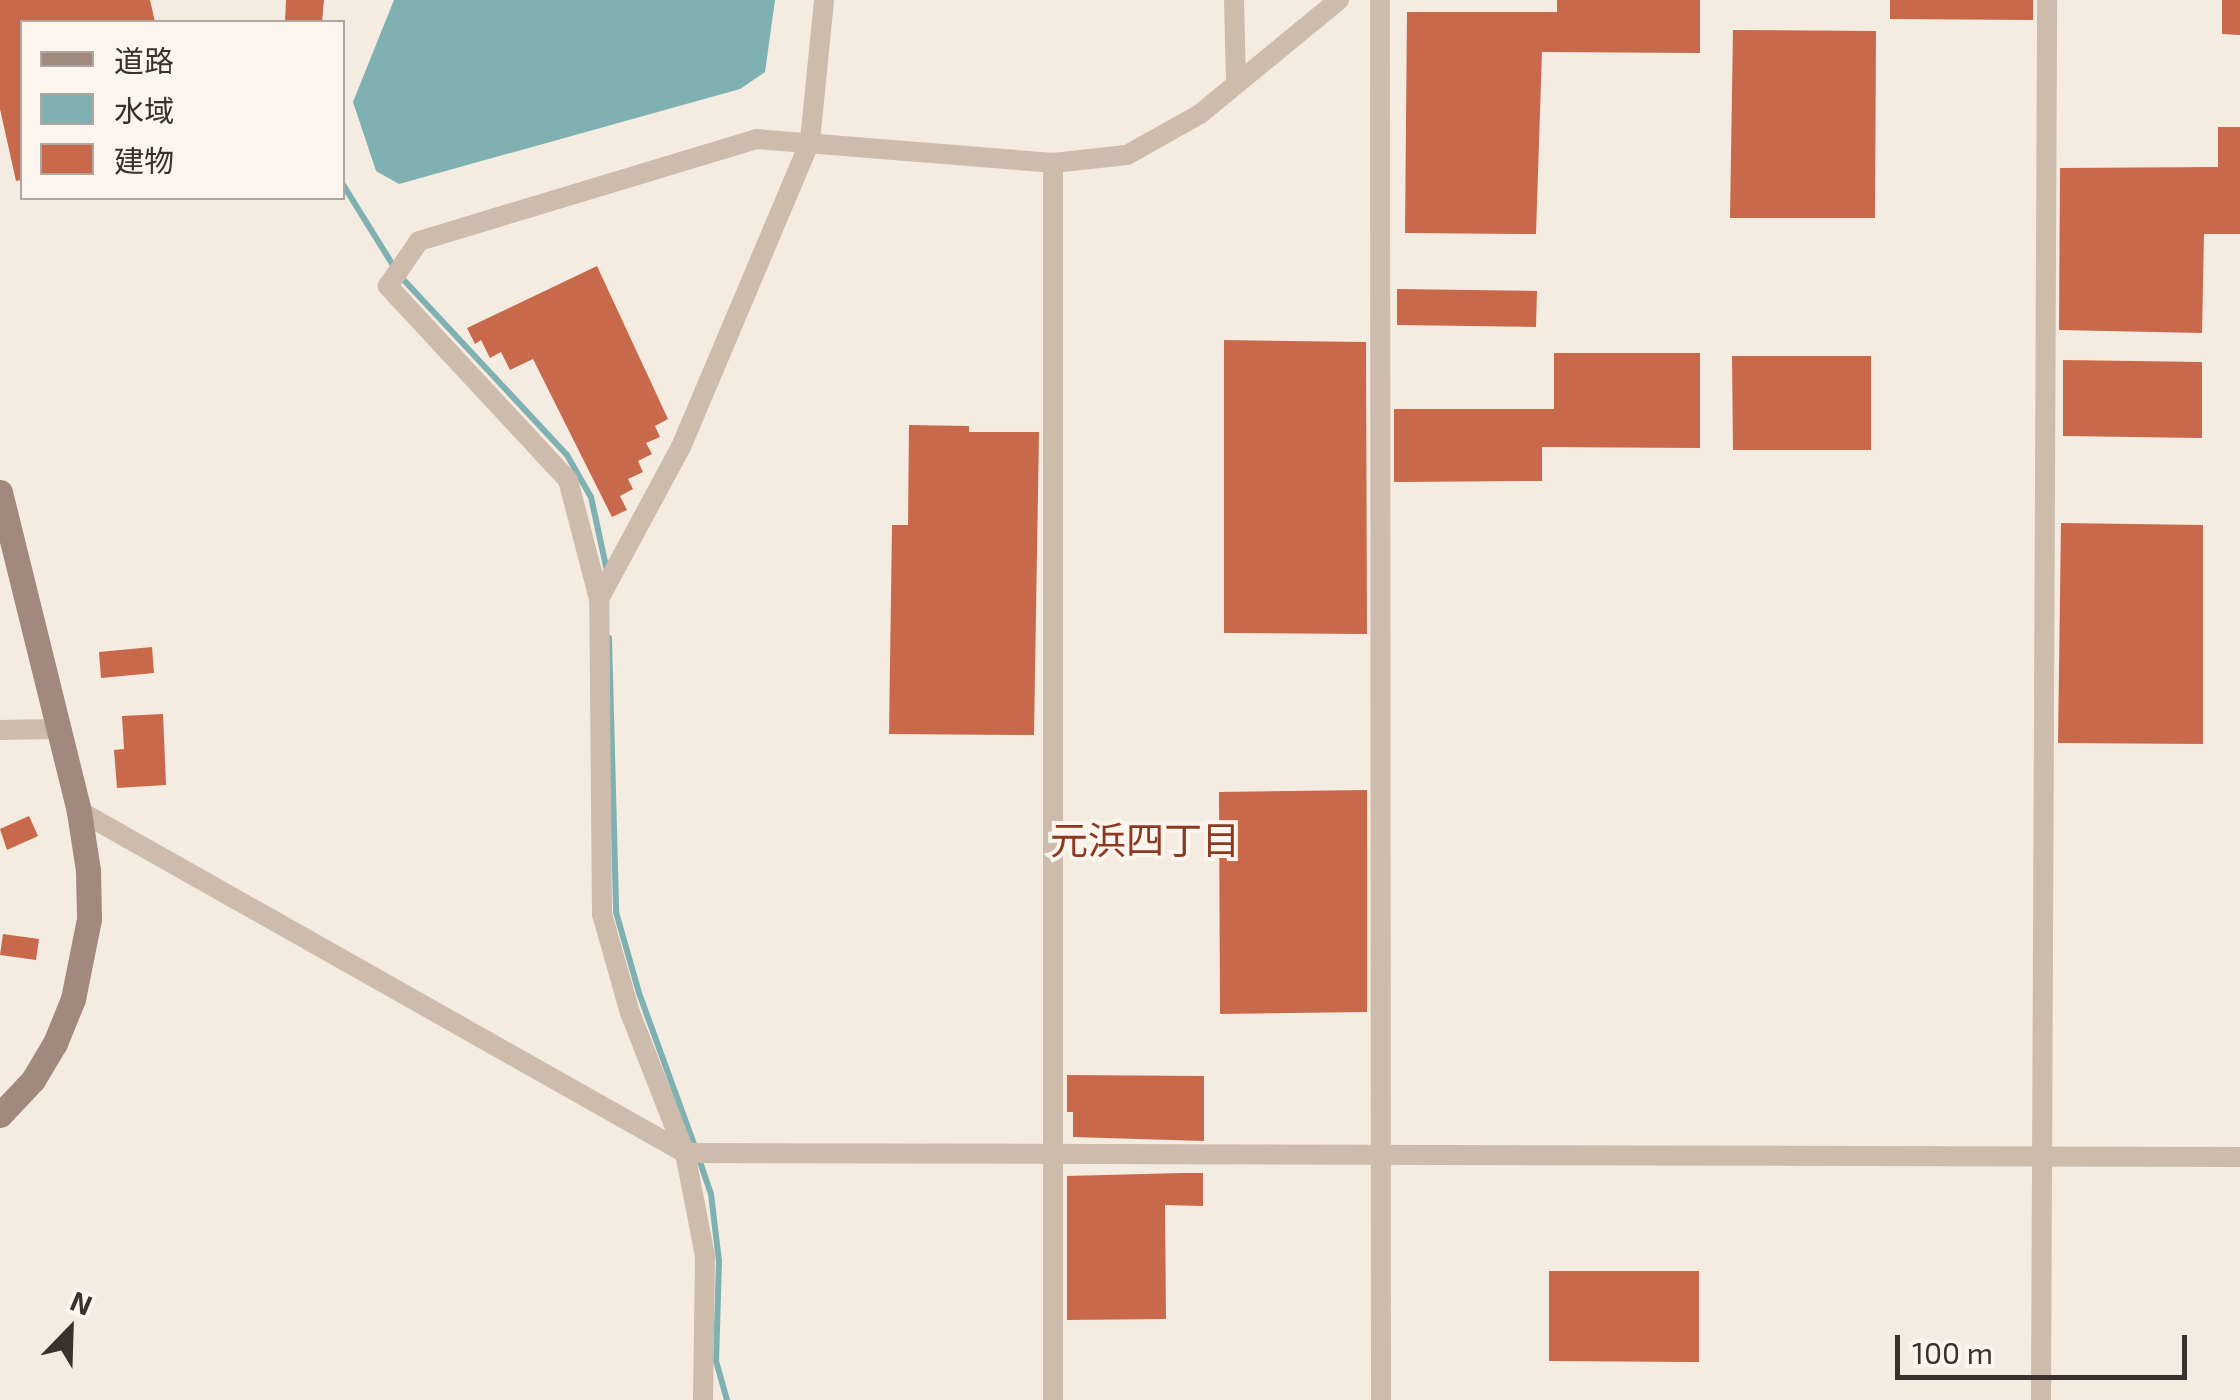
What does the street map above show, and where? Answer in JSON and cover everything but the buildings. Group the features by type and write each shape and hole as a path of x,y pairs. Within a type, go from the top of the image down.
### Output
{"street":[{"path":"599,598 681,447 810,141 824,0"},
{"path":"1234,0 1236,84"},
{"path":"703,1400 705,1256 694,1154 630,1013 602,914 599,598 568,480 388,286 419,241 756,139 1053,163 1127,154 1200,114 1339,0"},
{"path":"1380,0 1381,1400"},
{"path":"2041,1400 2049,352 2047,0"},
{"path":"1053,163 1056,1154 1053,1400"},
{"path":"0,492 76,809 88,870 89,919 77,984 55,1043 33,1080 0,1115"},
{"path":"0,730 56,728"},
{"path":"76,809 694,1154 2240,1158"}],"water":[{"path":"394,0 775,0 765,72 740,89 399,184 376,171 353,102"}],"waterway":[{"path":"345,188 394,267"},
{"path":"401,277 567,455 591,497 607,571"},
{"path":"609,638 616,912 639,993 695,1147"},
{"path":"699,1159 711,1194 719,1261 716,1361 727,1400"}],"district":[{"name":"元浜四丁目","path":"1145,840"}]}
